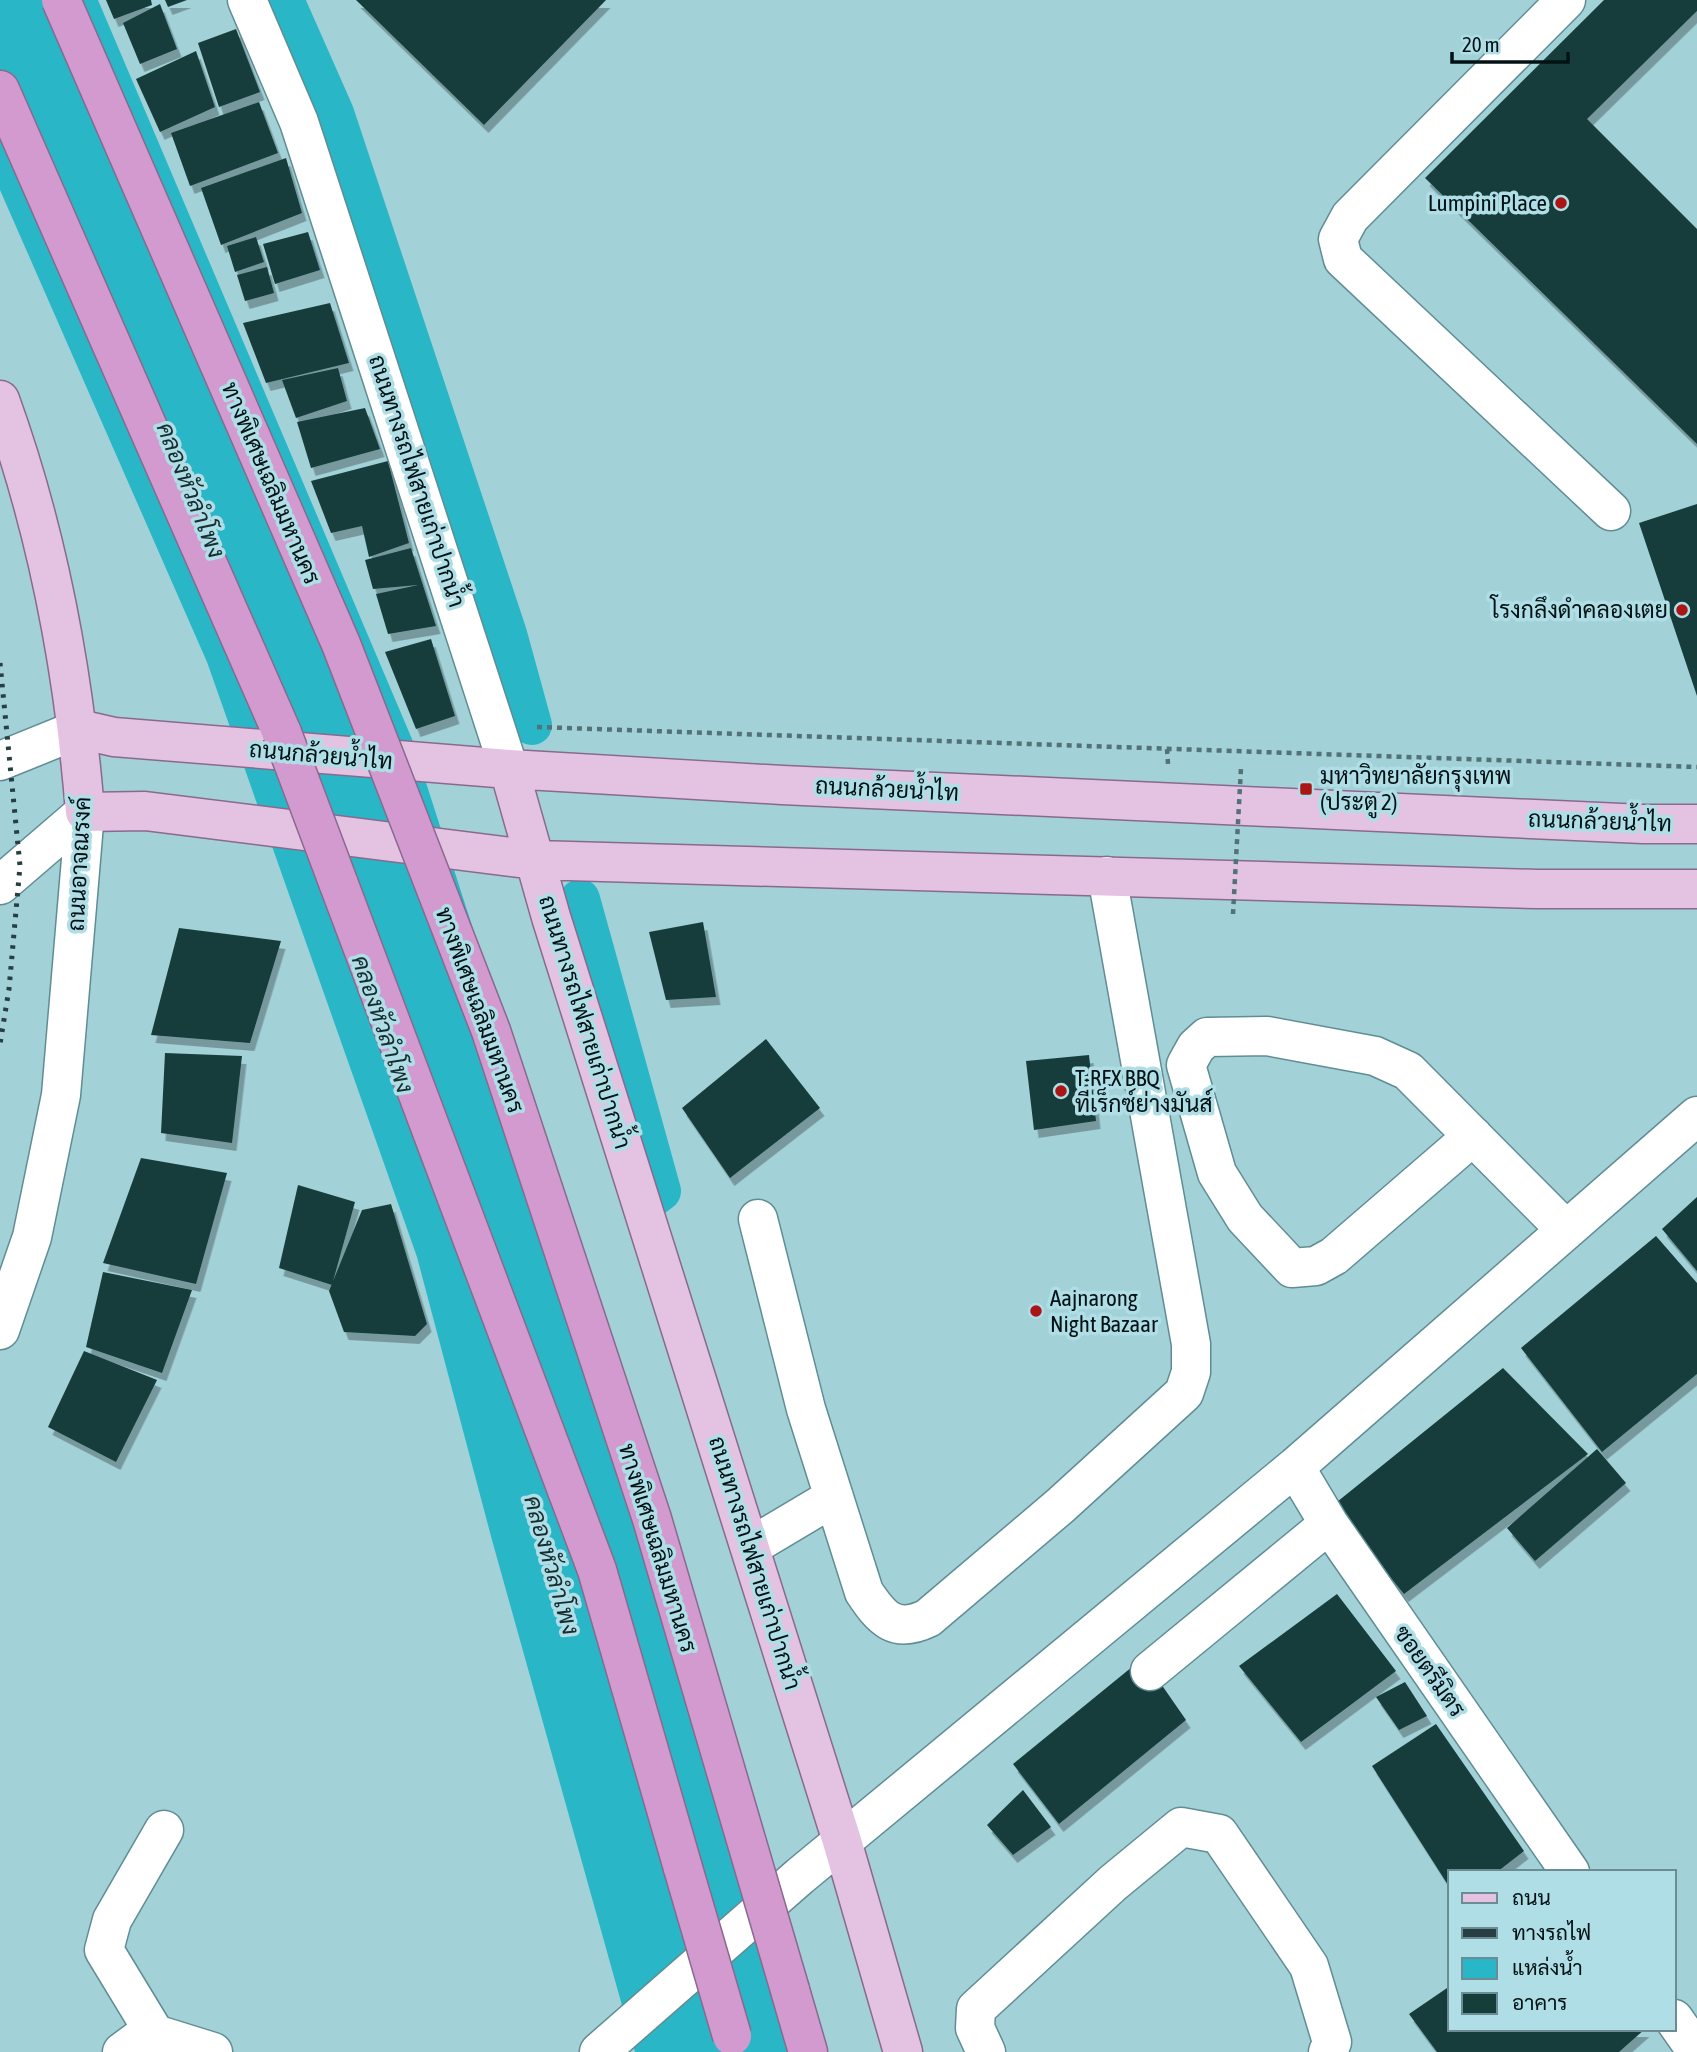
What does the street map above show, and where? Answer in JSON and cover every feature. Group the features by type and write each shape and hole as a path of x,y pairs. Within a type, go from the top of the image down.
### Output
{"highway":[{"name":"ทางพิเศษเฉลิมมหานคร","path":"61,0 341,644 491,1031 652,1519 808,2052"},
{"path":"0,90 282,733 597,1570 737,2052"}],"main road":[{"name":"ถนนอาจณรงค์","path":"0,400 6,445 41,532 61,628 96,733 85,812"},
{"name":"ถนนกล้วยน้ำไท","path":"96,733 331,756 782,785 1629,824 1697,824"},
{"name":"ถนนทางรถไฟสายเก่าปากน้ำ","path":"509,769 534,860 842,1842 903,2052"},
{"path":"85,812 145,811 534,860 1537,889 1697,889"}],"street":[{"name":"ถนนทางรถไฟสายเก่าปากน้ำ","path":"247,0 299,122 509,769"},
{"path":"1566,0 1350,217 1338,239 1343,259 1611,511"},
{"path":"0,761 96,733"},
{"path":"0,885 85,812"},
{"name":"ถนนอาจณรงค์","path":"0,1330 32,1237 61,1095 85,812"},
{"path":"758,1219 806,1409 864,1592 878,1613 897,1625 913,1625 928,1618 1060,1506 1184,1393 1191,1372 1191,1344 1107,876"},
{"path":"1474,1136 1334,1256 1316,1266 1292,1268 1245,1218 1217,1173 1186,1065 1196,1047 1207,1037 1267,1037 1376,1056 1408,1071 1474,1136 1566,1230"},
{"path":"599,2052 800,1875 1295,1467 1697,1116"},
{"name":"ซอยตรีมิตร","path":"1295,1467 1329,1524 1569,1870"},
{"path":"750,1548 834,1497"},
{"path":"1150,1671 1329,1524"},
{"path":"986,2052 975,2028 976,2009 1112,1883 1181,1827 1219,1834 1309,1966 1332,2042 1328,2052"},
{"path":"155,2034 104,1950 113,1920 164,1830"},
{"path":"1676,2021 1697,2052"},
{"path":"122,2052 145,2035 155,2034 213,2052"}],"path":[{"path":"495,725 1697,767"},
{"path":"1166,764 1167,749"},
{"path":"1233,914 1241,768"}],"water":[{"name":"คลองหัวลำโพง","path":"0,0 98,0 412,739 653,1489 827,2052 635,2052 492,1540 417,1257 207,662 0,190"}],"building":[{"path":"106,0 151,0 152,5 114,19"},
{"path":"165,0 187,0 168,7"},
{"path":"356,0 606,0 484,125"},
{"name":"Lumpini Place","path":"1604,0 1697,0 1697,11 1587,119 1697,229 1697,444 1425,178"},
{"path":"160,4 177,49 140,64 123,23"},
{"path":"236,29 260,92 219,107 198,43"},
{"path":"196,51 215,107 160,132 136,79"},
{"path":"259,102 278,153 190,186 171,133"},
{"path":"286,158 302,213 221,245 201,188"},
{"path":"308,232 320,270 275,284 263,244"},
{"path":"256,237 264,262 235,272 227,246"},
{"path":"267,267 274,293 245,301 237,275"},
{"path":"330,303 349,363 266,383 243,323"},
{"path":"338,368 347,401 296,418 282,380"},
{"path":"365,408 380,449 311,468 297,422"},
{"path":"388,461 409,543 369,557 362,526 331,533 311,481"},
{"name":"โรงกลึงดำคลองเตย","path":"1697,504 1697,696 1639,523"},
{"path":"411,548 436,626 388,634 376,594 418,585 373,589 365,560"},
{"path":"431,639 455,716 416,729 385,652"},
{"path":"703,922 716,997 666,1000 649,932"},
{"path":"179,928 281,941 250,1043 151,1035"},
{"path":"766,1039 820,1108 730,1178 682,1108"},
{"path":"165,1053 242,1056 232,1143 161,1133"},
{"name":"T-REX BBQ ทีเร็กซ์ย่างมันส์","path":"1089,1055 1096,1121 1034,1130 1026,1061"},
{"path":"141,1158 227,1173 196,1284 103,1263"},
{"path":"298,1185 355,1202 332,1285 279,1268"},
{"path":"1697,1197 1697,1271 1662,1229"},
{"path":"391,1204 427,1324 415,1336 344,1332 329,1291 362,1210"},
{"path":"1656,1236 1697,1283 1697,1374 1602,1452 1521,1348"},
{"path":"103,1272 192,1290 162,1373 86,1347"},
{"path":"84,1351 157,1380 116,1462 48,1427"},
{"path":"1503,1368 1588,1454 1404,1594 1332,1506"},
{"path":"1597,1449 1626,1483 1535,1561 1507,1528"},
{"path":"1337,1594 1396,1671 1301,1742 1239,1666"},
{"path":"1143,1658 1186,1720 1059,1824 1013,1764"},
{"path":"1405,1682 1427,1716 1399,1730 1376,1697"},
{"path":"1436,1724 1524,1851 1500,1870 1448,1870 1448,1885 1372,1766"},
{"path":"1023,1790 1051,1827 1013,1855 987,1825"},
{"path":"1448,1987 1448,2031 1643,2031 1619,2052 1437,2052 1409,2014"}],"waterway":[{"path":"284,0 334,113 507,634 532,725"},
{"path":"580,899 661,1191 649,1200"}],"railway":[{"path":"0,663 20,866 9,989 0,1044"}],"place":[{"name":"Lumpini Place","path":"1561,203"},
{"name":"โรงกลึงดำคลองเตย","path":"1682,610"},
{"name":"มหาวิทยาลัยกรุงเทพ (ประตู 2)","path":"1306,789"},
{"name":"T-REX BBQ ทีเร็กซ์ย่างมันส์","path":"1061,1091"},
{"name":"Aajnarong Night Bazaar","path":"1036,1311"}]}
